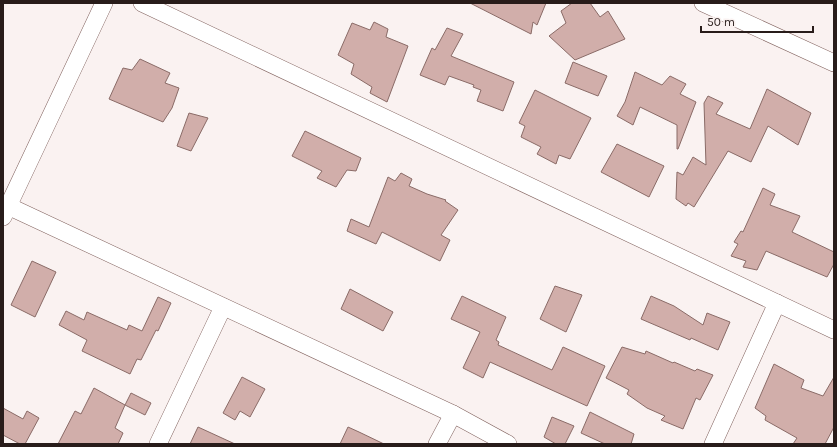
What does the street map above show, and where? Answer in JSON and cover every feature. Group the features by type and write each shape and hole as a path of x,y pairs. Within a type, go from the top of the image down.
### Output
{"street":[{"path":"104,3 6,211 223,307 453,414 508,444"},
{"path":"142,3 834,330"},
{"path":"703,3 834,63"},
{"path":"713,444 778,303"},
{"path":"158,444 223,307"},
{"path":"437,444 453,414"}],"building":[{"path":"470,3 546,3 537,25 533,22 531,34"},
{"path":"572,3 590,3 600,17 608,11 625,39 575,60 549,36 566,23 561,11"},
{"path":"374,22 388,29 386,37 408,46 387,102 370,93 372,87 351,74 354,64 338,55 352,23 370,30"},
{"path":"447,28 463,34 451,56 514,82 503,111 477,101 481,90 473,87 474,85 449,76 445,85 420,75 432,48 435,50"},
{"path":"140,59 170,73 165,83 179,88 172,108 163,122 109,99 123,68 132,70"},
{"path":"573,62 607,76 598,96 565,83"},
{"path":"635,72 662,85 670,76 686,84 680,94 696,102 678,149 677,125 640,107 633,125 617,116 625,102"},
{"path":"767,89 811,113 798,145 768,126 751,162 728,151 694,207 688,203 686,206 676,199 677,172 683,175 693,157 706,165 704,103 708,96 723,103 716,114 750,129"},
{"path":"535,90 591,118 570,159 559,155 556,164 537,154 541,147 521,137 525,126 519,123"},
{"path":"189,113 208,118 191,151 177,146"},
{"path":"305,131 361,158 356,171 347,170 336,187 317,178 322,171 292,156"},
{"path":"617,144 664,166 649,197 601,172"},
{"path":"401,173 412,179 409,186 446,200 445,201 458,210 441,235 450,240 440,261 382,232 376,244 347,231 351,219 369,227 388,177 395,181"},
{"path":"763,188 775,194 770,205 800,216 792,232 834,252 834,264 827,277 766,251 757,270 743,267 746,261 731,256 738,244 734,242 741,231 743,232"},
{"path":"32,261 56,272 35,317 11,305"},
{"path":"555,286 582,295 566,332 540,319"},
{"path":"350,289 393,312 383,331 341,309"},
{"path":"462,296 506,317 496,340 499,342 498,345 552,370 563,347 605,366 587,406 490,362 483,378 463,368 480,332 451,319"},
{"path":"651,296 674,306 703,325 707,313 730,322 718,350 641,319"},
{"path":"158,297 171,303 158,331 156,330 141,360 137,359 130,374 82,351 87,340 59,325 66,311 84,320 87,312 127,330 129,325 142,331"},
{"path":"622,347 645,354 646,351 695,371 697,369 713,375 700,400 696,398 683,429 661,420 665,416 647,408 627,394 629,390 606,378"},
{"path":"774,364 804,380 801,388 823,396 834,377 834,427 825,444 793,444 797,438 765,420 766,416 755,408"},
{"path":"242,377 265,389 250,417 240,411 235,420 223,413"},
{"path":"94,388 125,405 115,428 123,433 118,444 58,444 75,411 81,414"},
{"path":"131,393 151,403 145,415 125,405"},
{"path":"3,408 23,419 27,411 39,418 25,444 20,444 3,435"},
{"path":"590,412 634,434 631,444 605,444 581,433"},
{"path":"552,417 574,426 565,444 556,444 544,437"},
{"path":"198,427 235,444 190,444"},
{"path":"348,427 359,432 384,444 340,444"}]}
